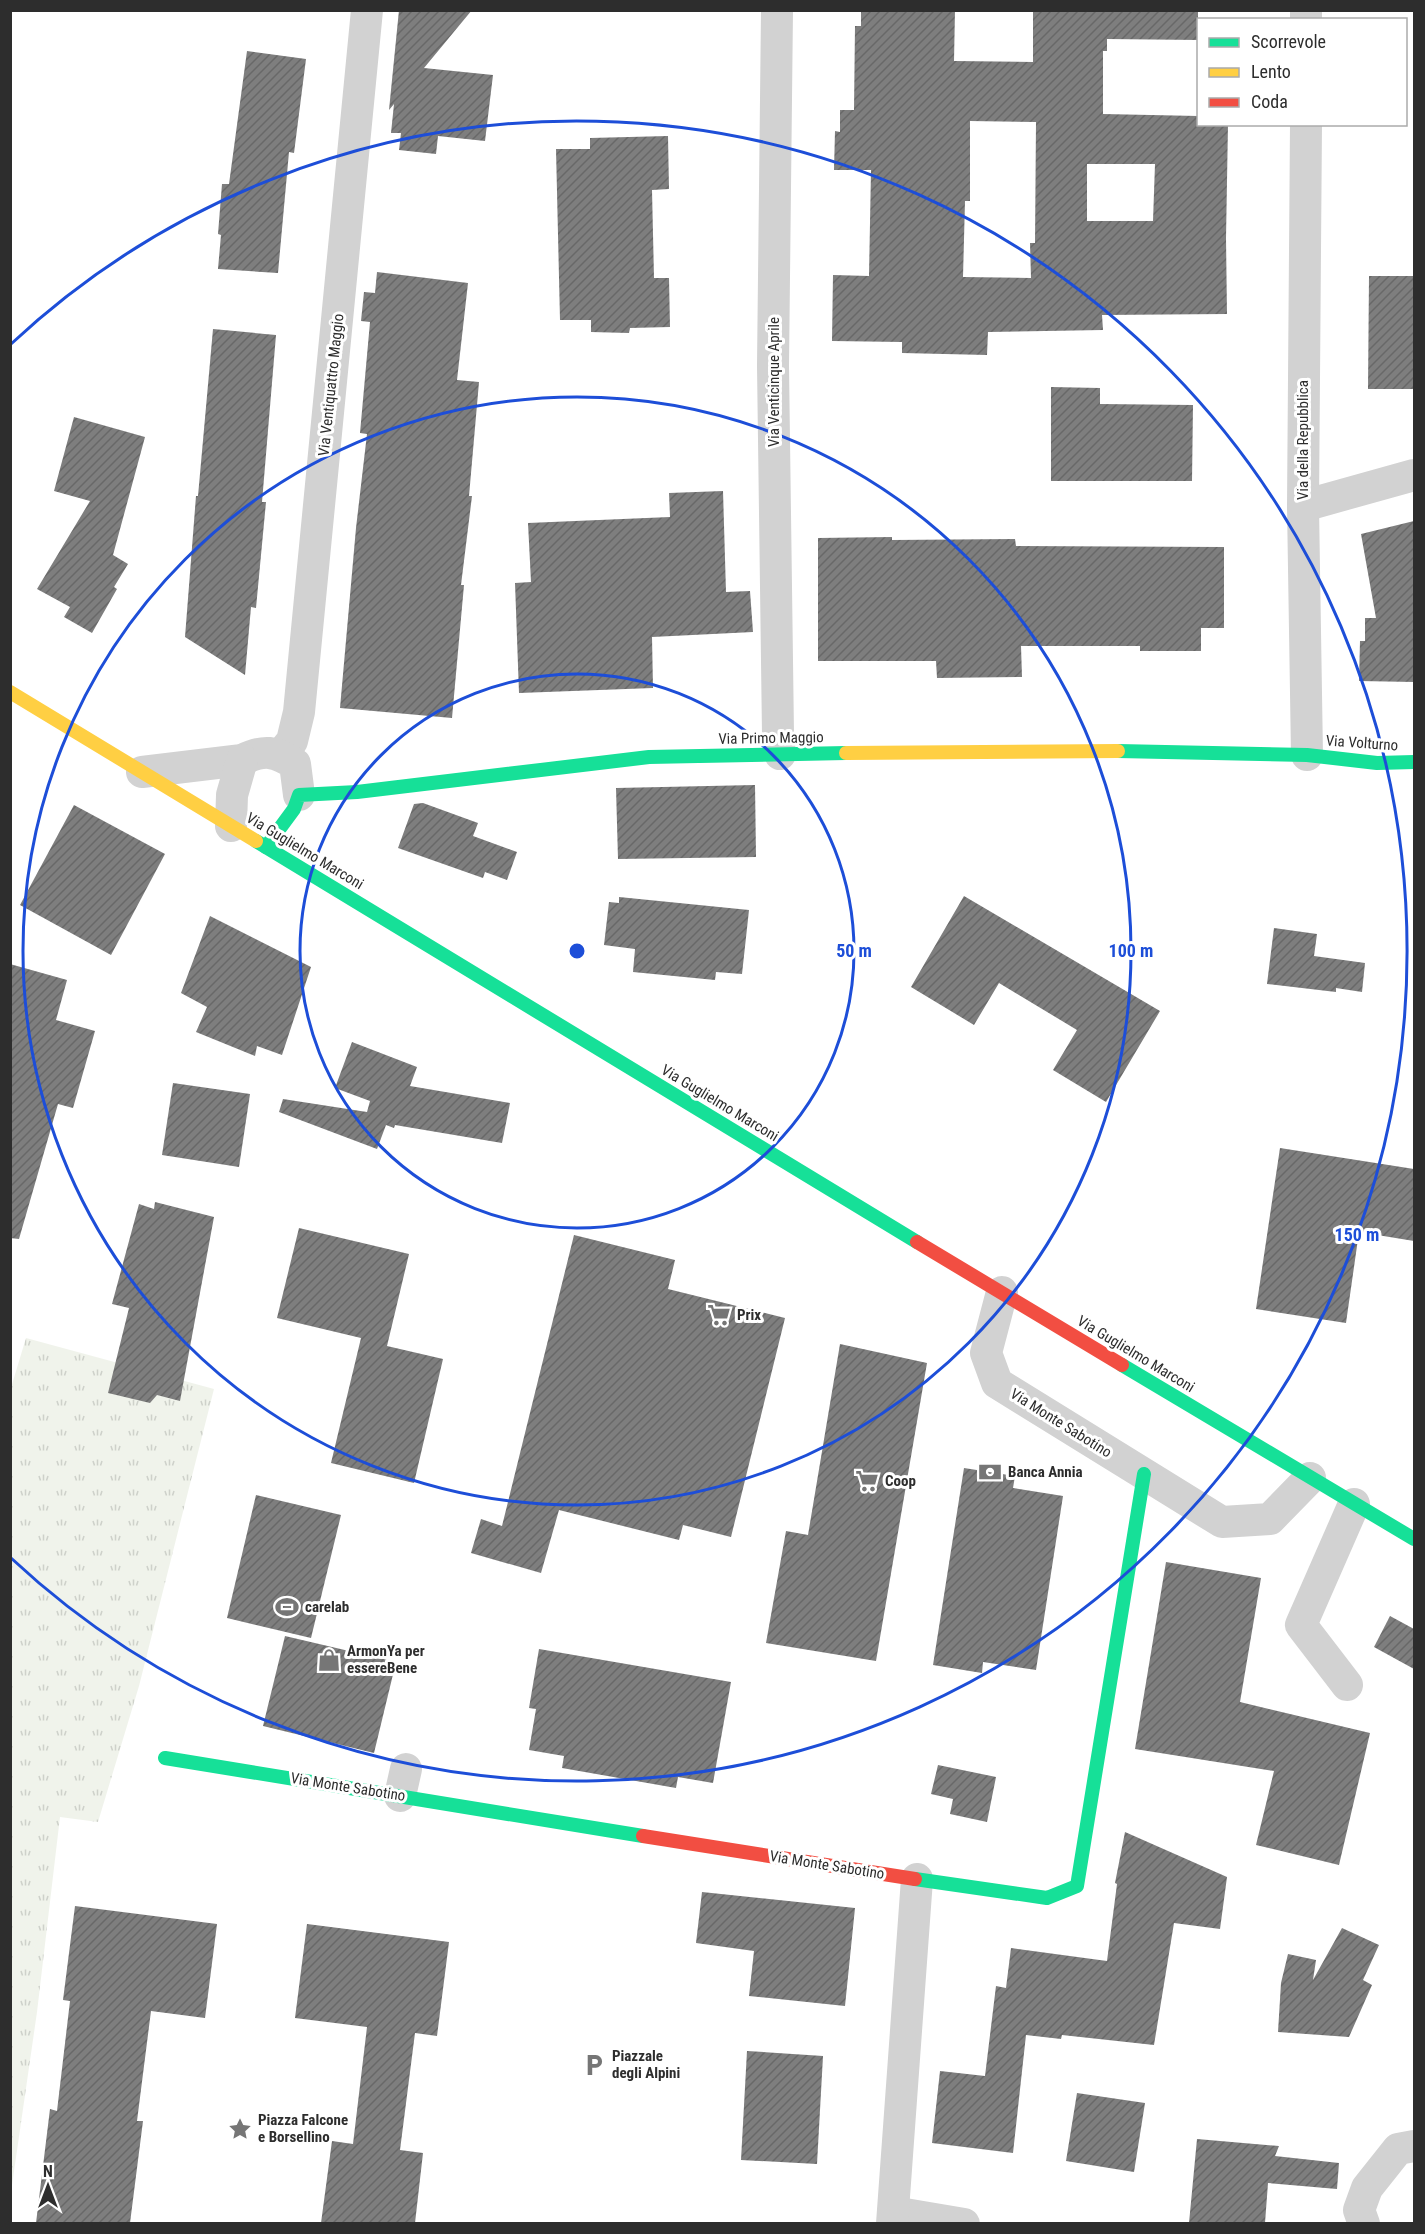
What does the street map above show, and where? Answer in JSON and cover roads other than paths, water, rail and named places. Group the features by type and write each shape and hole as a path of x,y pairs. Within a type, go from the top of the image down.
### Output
{"street":[{"name":"Via Ventiquattro Maggio","path":"281,755 292,741 299,712 367,10"},
{"name":"Via Venticinque Aprile","path":"777,10 773,366 780,754"},
{"name":"Via della Repubblica","path":"1306,126 1303,506 1307,755"},
{"path":"1303,506 1414,475"},
{"name":"Via Guglielmo Marconi","path":"10,692 1414,1539"},
{"name":"Via Primo Maggio","path":"299,795 357,792 650,757 1094,751 1307,755"},
{"path":"142,772 242,760 269,752 281,755 295,765 299,795 294,809 267,847"},
{"name":"Via Volturno","path":"1307,755 1377,763 1414,762"},
{"path":"231,826 232,795 242,760"},
{"name":"Via Monte Sabotino","path":"1002,1292 986,1353 997,1383 1222,1522 1270,1519 1310,1478"},
{"name":"Via Monte Sabotino","path":"165,1758 403,1782 917,1879 1047,1898 1077,1886 1144,1474"},
{"path":"1347,1685 1301,1625 1354,1504"},
{"path":"917,1879 892,2218 964,2223"},
{"path":"1364,2223 1359,2210 1367,2188 1398,2149 1414,2146"}],"place":[{"name":"Prix","path":"719,1315"},
{"name":"Banca Annia","path":"990,1472"},
{"name":"Coop","path":"867,1481"},
{"name":"carelab","path":"287,1607"},
{"name":"ArmonYa per essereBene","path":"329,1660"},
{"name":"Piazzale degli Alpini","path":"594,2065"},
{"name":"Piazza Falcone e Borsellino","path":"240,2129"}]}
